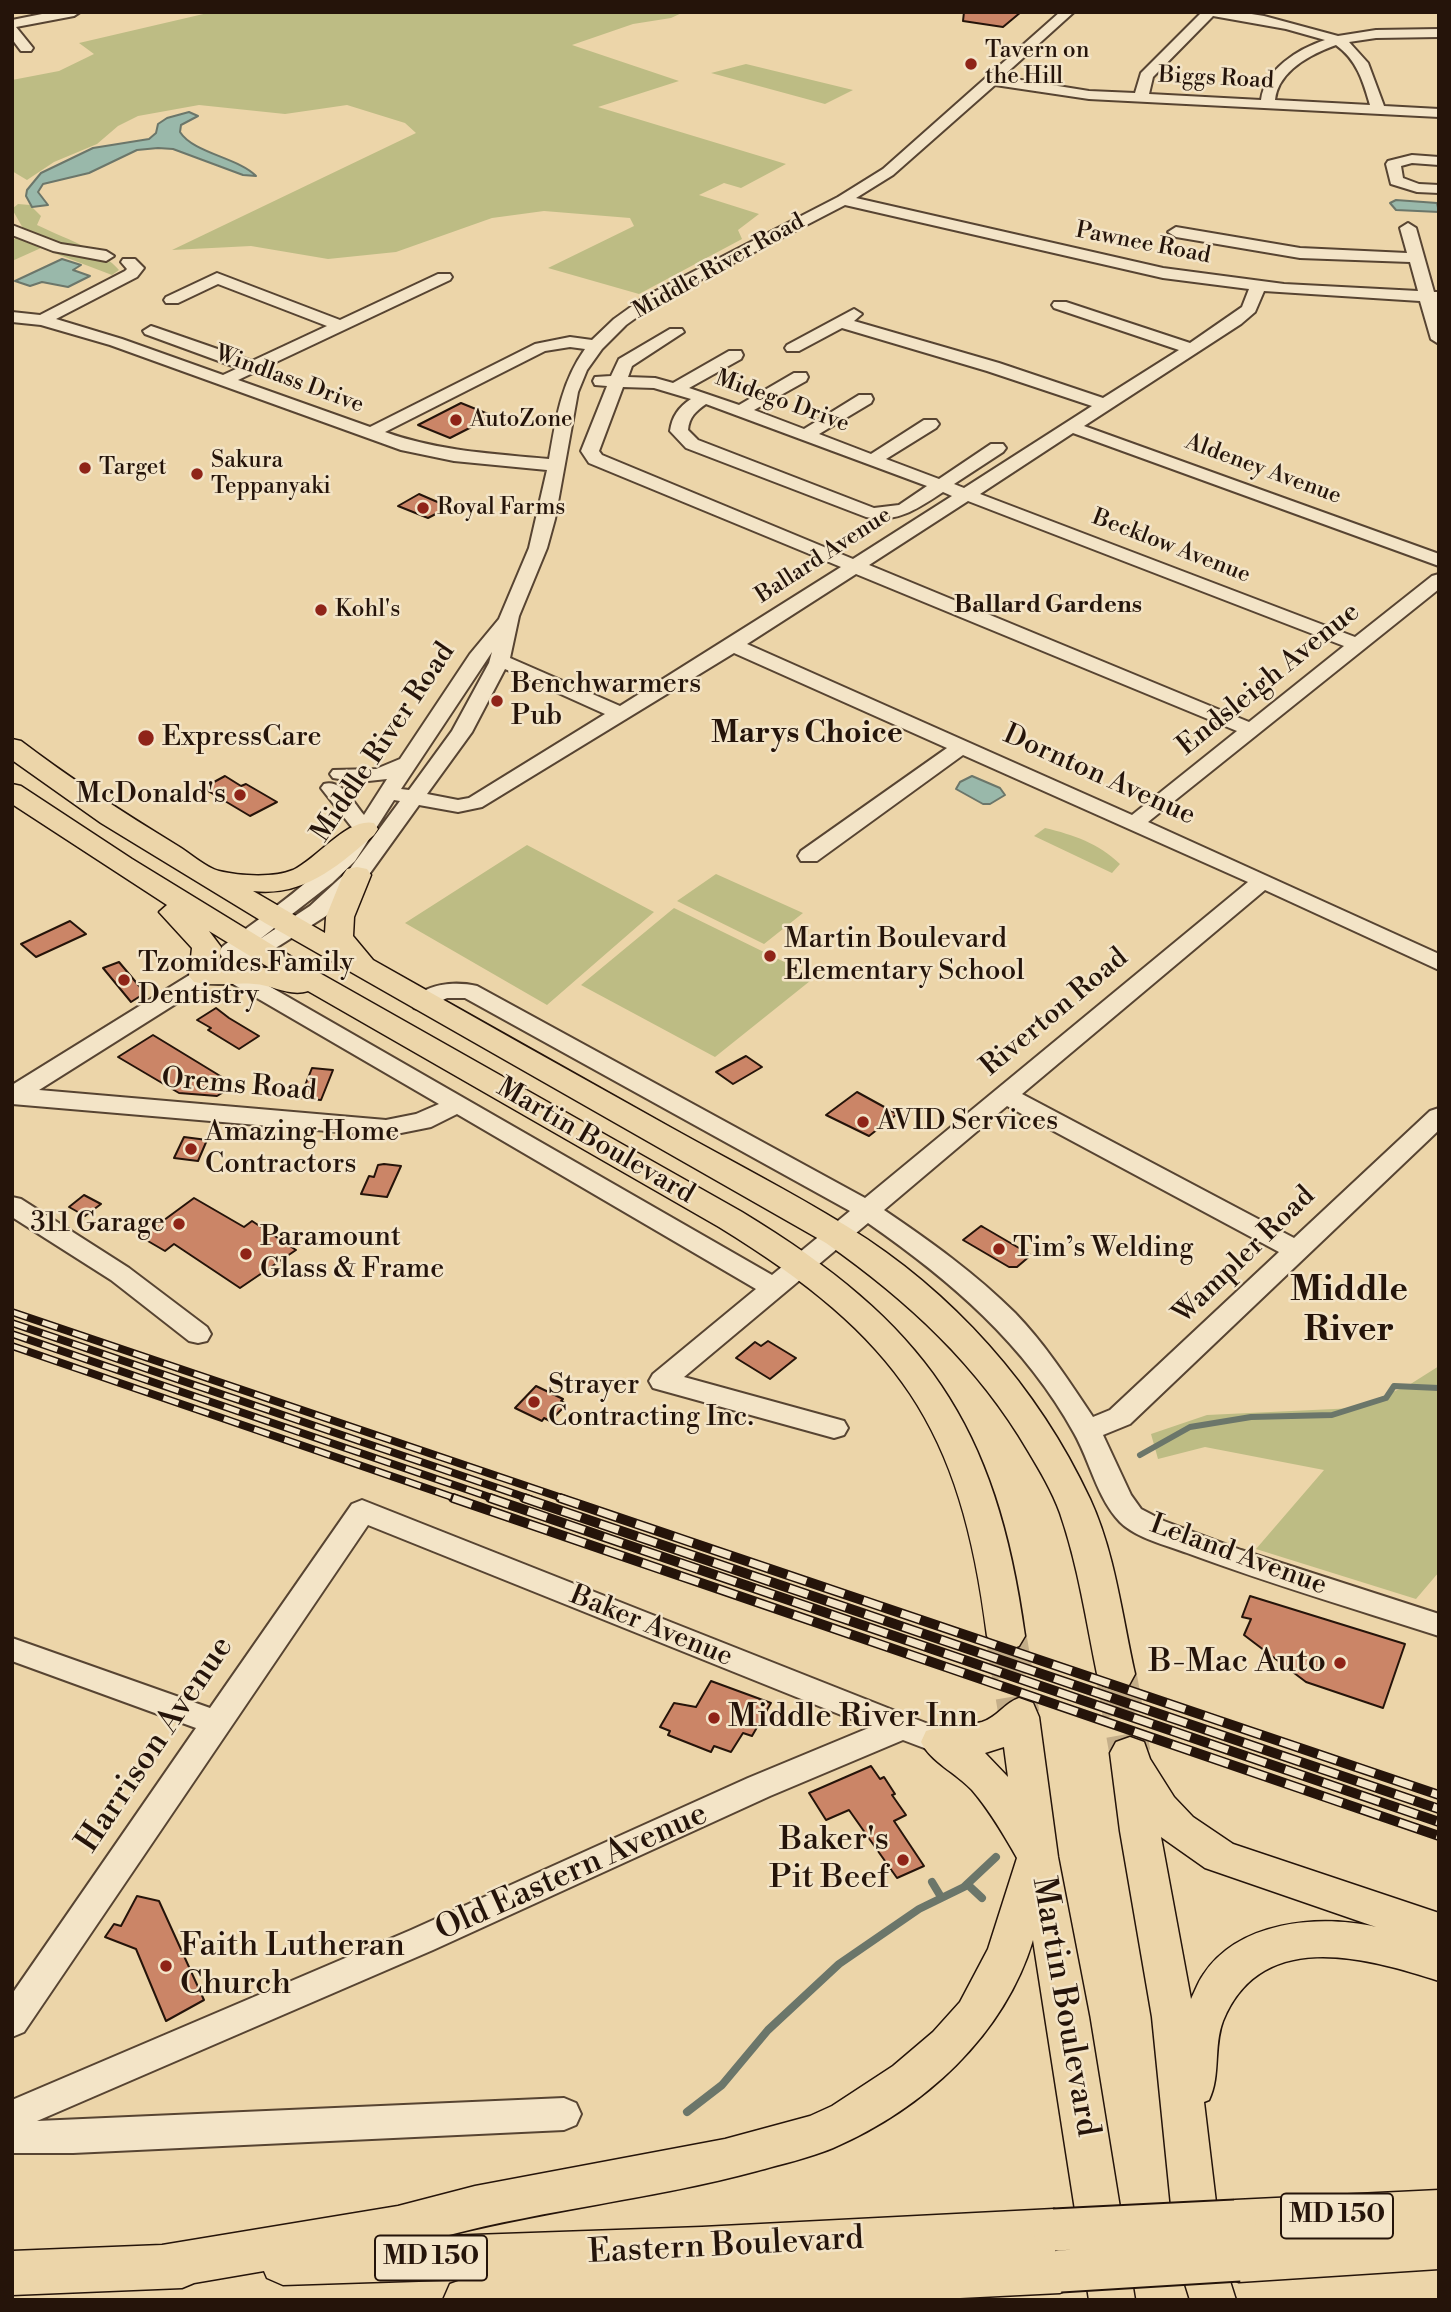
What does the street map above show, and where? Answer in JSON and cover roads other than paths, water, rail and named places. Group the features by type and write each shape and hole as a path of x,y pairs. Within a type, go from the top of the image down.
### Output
{"main road":[{"name":"Martin Boulevard","path":"12,747 100,811 366,971 432,997 837,1236 900,1279 930,1304 965,1340 1020,1406 1070,1493 1081,1522 1116,1674"},
{"name":"Martin Boulevard","path":"12,792 70,832 328,992 561,1121 803,1264 840,1292 897,1349 940,1409 964,1453 979,1492 999,1571 1006,1636"},
{"path":"211,878 266,884 285,883 306,875 323,864 364,829"},
{"path":"70,832 116,871 190,925 207,947 204,976 275,978 328,992"},
{"path":"357,875 340,917 339,937 366,971"},
{"name":"Martin Boulevard","path":"940,1742 977,1740 1000,1734 1020,1716 1038,1857 1068,2017 1112,2300"},
{"path":"161,2267 398,2227 475,2207 725,2158 817,2134 847,2120 908,2080 948,2046 975,2015 1008,1953 1038,1857 1009,1808 980,1770 964,1756 940,1742"},
{"path":"1213,2300 1224,2245 1188,2139 1173,2017 1140,1831 1131,1755 1160,1809 1178,1829 1197,1844 1219,1856 1439,1931"},
{"path":"1188,2139 1200,2025 1222,1983 1240,1963 1264,1950 1315,1938 1344,1938 1376,1943 1439,1963"},
{"name":"Eastern Boulevard","path":"1224,2245 1439,2211"},
{"name":"Eastern Boulevard","path":"18,2266 161,2267 702,2249 1057,2250 1224,2245 1439,2247"},
{"name":"Eastern Boulevard","path":"466,2300 970,2273 1057,2250"},
{"path":"903,2300 970,2273"}],"street":[{"path":"12,24 74,12"},
{"name":"Middle River Road","path":"284,922 318,911 357,875 462,732 499,663 509,617 538,548 565,407 575,379 596,346 620,322 652,299 843,200 904,160 1068,12"},
{"path":"1141,98 1146,76 1211,12 1293,27 1335,40 1352,50 1373,87 1378,110"},
{"path":"12,30 26,48"},
{"path":"1268,104 1269,86 1297,57 1317,45 1380,34 1439,33"},
{"name":"Biggs Road","path":"992,80 1066,92 1141,98 1439,113"},
{"path":"1439,161 1412,159 1394,164 1396,181 1417,188 1439,189"},
{"name":"Pawnee Road","path":"843,200 1119,265 1258,287 1432,296"},
{"path":"1408,228 1416,258 1432,296 1439,339"},
{"path":"12,230 58,248 106,256"},
{"path":"1176,232 1300,253 1416,258"},
{"path":"42,320 131,274 135,268 129,262"},
{"path":"223,381 444,277"},
{"path":"172,300 217,278 339,325"},
{"name":"Ballard Avenue","path":"390,793 458,806 475,803 733,645 1193,349 1245,314 1258,287"},
{"path":"1060,305 1193,349"},
{"path":"793,348 859,311"},
{"name":"Windlass Drive","path":"12,317 42,320 116,342 369,434 454,456 555,465"},
{"path":"840,322 993,367 1105,405"},
{"path":"151,331 252,368"},
{"path":"676,332 628,359 615,381 593,439 590,451 595,459 1251,730"},
{"path":"369,434 541,347 570,342 596,346"},
{"path":"676,388 735,355"},
{"path":"741,411 800,377"},
{"name":"Midego Drive","path":"575,379 655,383 676,388 967,495"},
{"path":"705,398 683,414 678,426 682,436 692,444 872,513 897,512 998,448"},
{"path":"806,435 864,399"},
{"path":"873,460 930,424"},
{"name":"Aldeney Avenue","path":"1071,427 1439,560"},
{"name":"Becklow Avenue","path":"967,495 1358,645"},
{"name":"Endsleigh Avenue","path":"1133,824 1439,580"},
{"name":"Middle River Road","path":"13,1095 204,976 235,964 252,946 284,922 347,856 477,658 509,617"},
{"name":"Dornton Avenue","path":"733,645 1263,881 1439,963"},
{"path":"499,663 510,664 621,714"},
{"path":"809,856 961,747"},
{"path":"364,829 335,781 372,777 409,763"},
{"name":"Riverton Road","path":"834,1428 662,1381 1263,881"},
{"name":"Martin Boulevard","path":"234,975 774,1288"},
{"name":"Martin Boulevard","path":"432,997 469,991 867,1210"},
{"name":"Orems Road","path":"13,1095 386,1128 422,1121 457,1105"},
{"path":"1005,1095 1296,1250"},
{"name":"Wampler Road","path":"1087,1430 1120,1417 1439,1116"},
{"path":"12,1205 121,1274 198,1334"},
{"name":"Leland Avenue","path":"867,1210 932,1255 998,1312 1042,1362 1087,1430 1119,1500 1131,1516 1231,1558 1439,1625"},
{"name":"Harrison Avenue","path":"12,2022 362,1511"},
{"name":"Baker Avenue","path":"362,1511 940,1742"},
{"path":"12,1649 216,1723"},
{"name":"Old Eastern Avenue","path":"12,2116 422,1941 759,1787 900,1728"},
{"path":"12,2137 73,2137 564,2114"},
{"path":"1200,2300 1224,2245"}],"waterway":[{"path":"1140,1455 1190,1427 1251,1417 1332,1415 1386,1398 1394,1386 1439,1388"},
{"path":"967,1884 996,1857"},
{"path":"932,1882 941,1897"},
{"path":"687,2112 722,2085 768,2030 839,1964 919,1909 967,1884"},
{"path":"967,1884 982,1898"}],"tunnel":[{"path":"1006,1636 1019,1714"},
{"path":"1116,1674 1130,1753"}],"railway":[{"path":"12,1312 565,1499"},
{"path":"12,1323 530,1499"},
{"path":"12,1334 495,1499"},
{"path":"12,1346 458,1499"},
{"path":"453,1498 1439,1836"},
{"path":"490,1498 1439,1822"},
{"path":"524,1498 1439,1809"},
{"path":"560,1498 1439,1795"}],"place":[{"name":"Tavern on the Hill","path":"971,64"},
{"name":"AutoZone","path":"456,420"},
{"name":"Target","path":"85,468"},
{"name":"Sakura Teppanyaki","path":"197,474"},
{"name":"Royal Farms","path":"423,508"},
{"name":"Kohl's","path":"321,610"},
{"name":"Benchwarmers Pub","path":"497,701"},
{"name":"ExpressCare","path":"146,738"},
{"name":"McDonald's","path":"240,795"},
{"name":"Martin Boulevard Elementary School","path":"770,956"},
{"name":"Tzomides Family Dentistry","path":"124,980"},
{"name":"AVID Services","path":"863,1122"},
{"name":"Amazing Home Contractors","path":"191,1149"},
{"name":"311 Garage","path":"179,1224"},
{"name":"Tim’s Welding","path":"999,1249"},
{"name":"Paramount Glass & Frame","path":"246,1254"},
{"name":"Strayer Contracting Inc.","path":"534,1402"},
{"name":"B-Mac Auto","path":"1340,1663"},
{"name":"Middle River Inn","path":"714,1718"},
{"name":"Baker's Pit Beef","path":"903,1860"},
{"name":"Faith Lutheran Church","path":"166,1966"}],"district":[{"name":"Ballard Gardens","path":"1048,606"},
{"name":"Marys Choice","path":"807,735"},
{"name":"Middle River","path":"1349,1312"}]}
